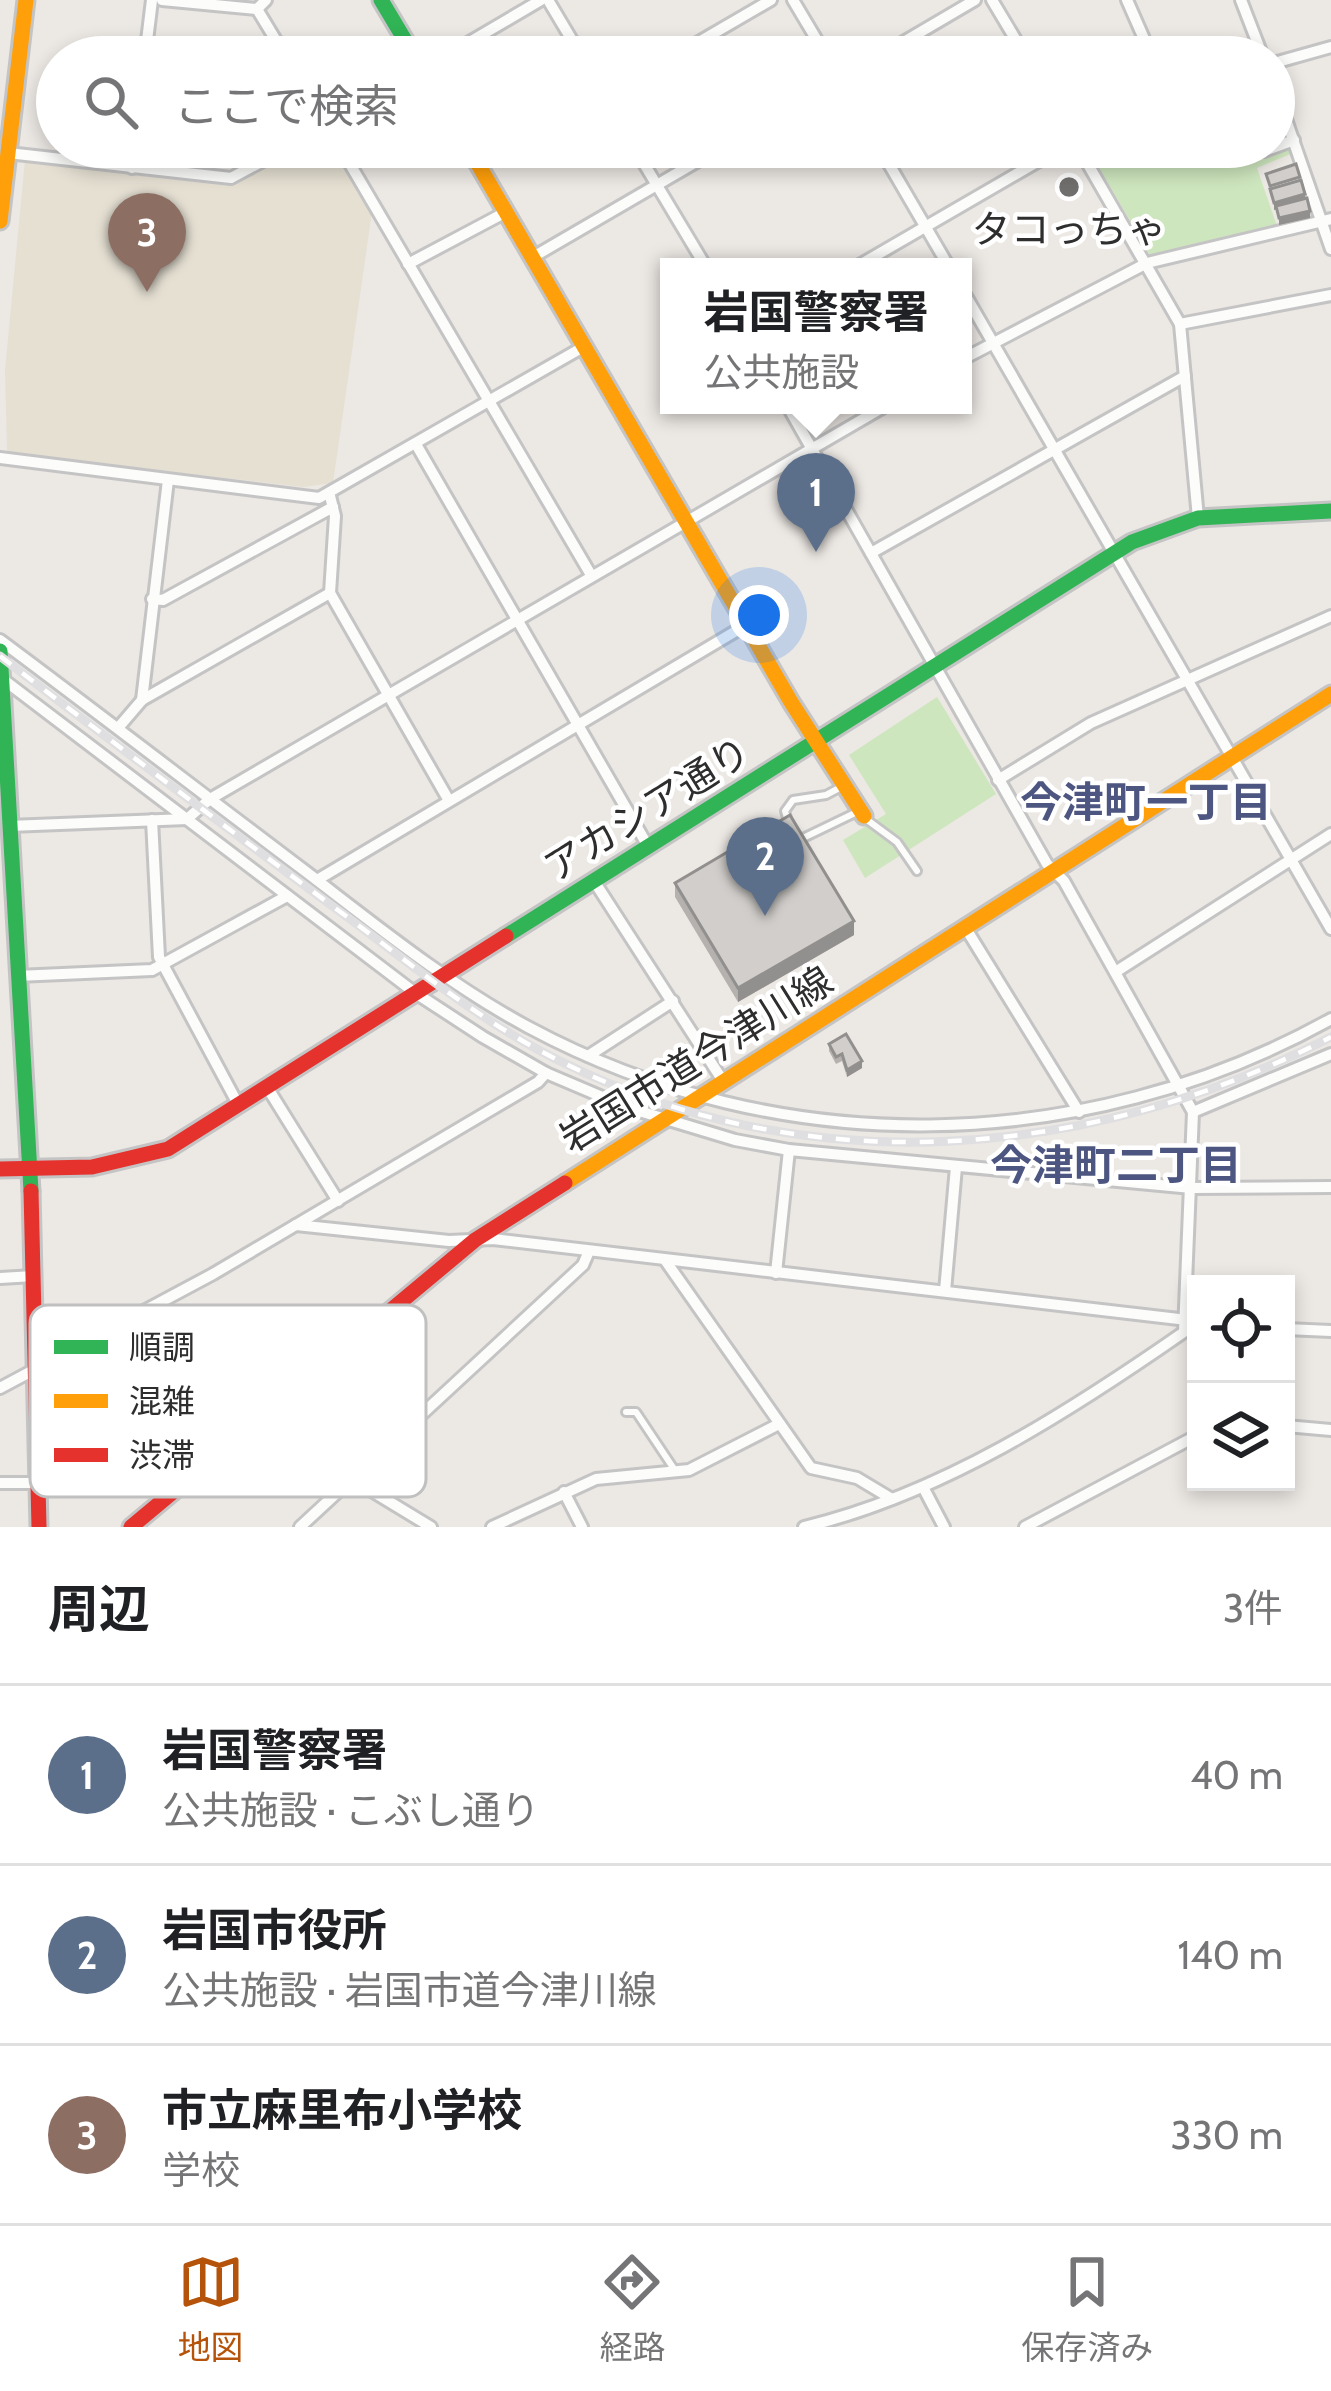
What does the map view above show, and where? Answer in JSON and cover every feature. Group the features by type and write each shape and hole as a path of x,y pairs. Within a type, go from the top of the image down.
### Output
{"street":[{"path":"0,221 26,0"},
{"path":"148,36 152,0"},
{"path":"162,0 261,5 276,36"},
{"path":"381,0 402,36"},
{"path":"481,36 545,0 568,36"},
{"path":"710,36 771,0"},
{"path":"793,0 814,36"},
{"path":"914,36 975,0"},
{"path":"992,0 1013,36"},
{"path":"1127,0 1143,36"},
{"path":"1241,0 1255,36"},
{"path":"1295,57 1331,47"},
{"path":"1295,142 1328,219 1331,249"},
{"path":"8,153 36,156"},
{"path":"132,168 231,178 250,168"},
{"path":"352,168 591,575"},
{"path":"480,168 685,522 862,813"},
{"path":"646,168 701,258"},
{"path":"533,257 686,168"},
{"path":"891,168 944,258"},
{"path":"871,258 1027,168"},
{"path":"1090,168 1180,324 1198,518"},
{"path":"408,264 506,212"},
{"path":"972,353 1147,263 1328,219"},
{"path":"1180,324 1331,295"},
{"path":"972,307 1331,929"},
{"path":"152,599 163,600 331,502 585,346"},
{"path":"871,553 1185,376"},
{"path":"792,414 998,780 1053,871 1064,880 1183,1085 1193,1112 1191,1275"},
{"path":"9,826 187,819 210,799 871,414"},
{"path":"417,446 650,848"},
{"path":"0,458 331,502"},
{"path":"142,700 168,480"},
{"path":"331,502 330,593 448,799"},
{"name":"アカシア通り","path":"0,1168 135,1161 168,1149 1113,553 1198,518 1331,511"},
{"path":"118,728 142,700 330,593"},
{"path":"998,780 1091,723 1331,616"},
{"path":"317,880 746,625"},
{"path":"0,640 442,973 525,1025 589,1056 698,1097 797,1118 918,1127 1078,1112 1183,1085 1331,1019"},
{"path":"0,651 9,826 8,937 17,976 35,1305"},
{"path":"0,677 414,992 546,1072 662,1120 789,1150 956,1167 1192,1188 1331,1187"},
{"name":"岩国市道今津川線","path":"397,1305 475,1240 1331,694"},
{"path":"152,820 162,966 239,1106"},
{"path":"1117,971 1331,834"},
{"path":"594,881 723,1081"},
{"path":"17,976 162,966 287,896"},
{"path":"965,927 1078,1112"},
{"path":"589,1056 673,1001"},
{"path":"1193,1112 1331,1054"},
{"path":"151,1305 338,1201 546,1072"},
{"path":"267,1087 338,1201"},
{"path":"776,1273 789,1150"},
{"path":"945,1291 956,1167"},
{"path":"296,1225 589,1251 1187,1320"},
{"path":"426,1410 583,1265 589,1251"},
{"path":"665,1260 812,1468 857,1478 892,1499"},
{"path":"0,1278 34,1276"},
{"path":"804,1527 923,1487 1138,1364 1187,1327"},
{"path":"1295,1329 1331,1331"},
{"path":"0,1388 30,1371"},
{"path":"492,1527 606,1476 675,1473 758,1440 779,1424"},
{"path":"1295,1427 1331,1430"},
{"path":"1025,1527 1187,1441"},
{"path":"0,1484 30,1483"},
{"path":"923,1487 944,1527"},
{"path":"564,1492 582,1527"},
{"name":"岩国市道今津川線","path":"131,1527 167,1497"},
{"path":"300,1527 332,1497"},
{"path":"382,1497 431,1527"}],"lane":[{"path":"843,786 788,805 785,817 794,836 805,842 862,813 871,827 898,842 917,871"},
{"path":"626,1412 636,1412 675,1473"}],"shaded area":[{"path":"25,160 36,161 36,168 98,168 234,183 262,168 346,168 372,212 333,483 303,487 7,453 5,370"}],"green space":[{"path":"1099,168 1257,168 1277,226 1150,255"},
{"path":"937,697 996,794 865,878 843,840 886,814 849,755"}],"building":[{"path":"1295,164 1300,177 1270,186 1266,174"},
{"path":"1301,180 1305,194 1274,203 1270,189"},
{"path":"1307,198 1310,211 1279,218 1276,206"},
{"path":"790,815 854,921 738,988 675,883"},
{"path":"846,1034 862,1061 847,1070 842,1054 836,1057 829,1044"}],"railway":[{"path":"0,656 472,1009 560,1061 654,1100 750,1126 849,1140 948,1141 1047,1131 1144,1110 1239,1078 1331,1037"}],"traffic: fast":[{"path":"381,0 402,36"},
{"path":"506,936 1132,542 1198,518 1331,511"},
{"path":"0,651 31,1191"}],"traffic: slow":[{"path":"0,221 26,0"},
{"path":"480,168 791,702 864,816"},
{"path":"565,1183 1331,694"}],"traffic: jam":[{"path":"0,1169 92,1167 168,1149 506,936"},
{"path":"397,1305 475,1240 565,1183"},
{"path":"31,1191 34,1305"},
{"path":"38,1497 39,1527"},
{"path":"131,1527 167,1497"}],"place":[{"name":"タコっちゃ","path":"1069,187"},
{"name":"市立麻里布小学校","path":"147,292"},
{"name":"岩国警察署","path":"816,552"},
{"name":"岩国市役所","path":"765,916"}],"district":[{"name":"今津町一丁目","path":"1146,802"},
{"name":"今津町二丁目","path":"1116,1165"}]}
